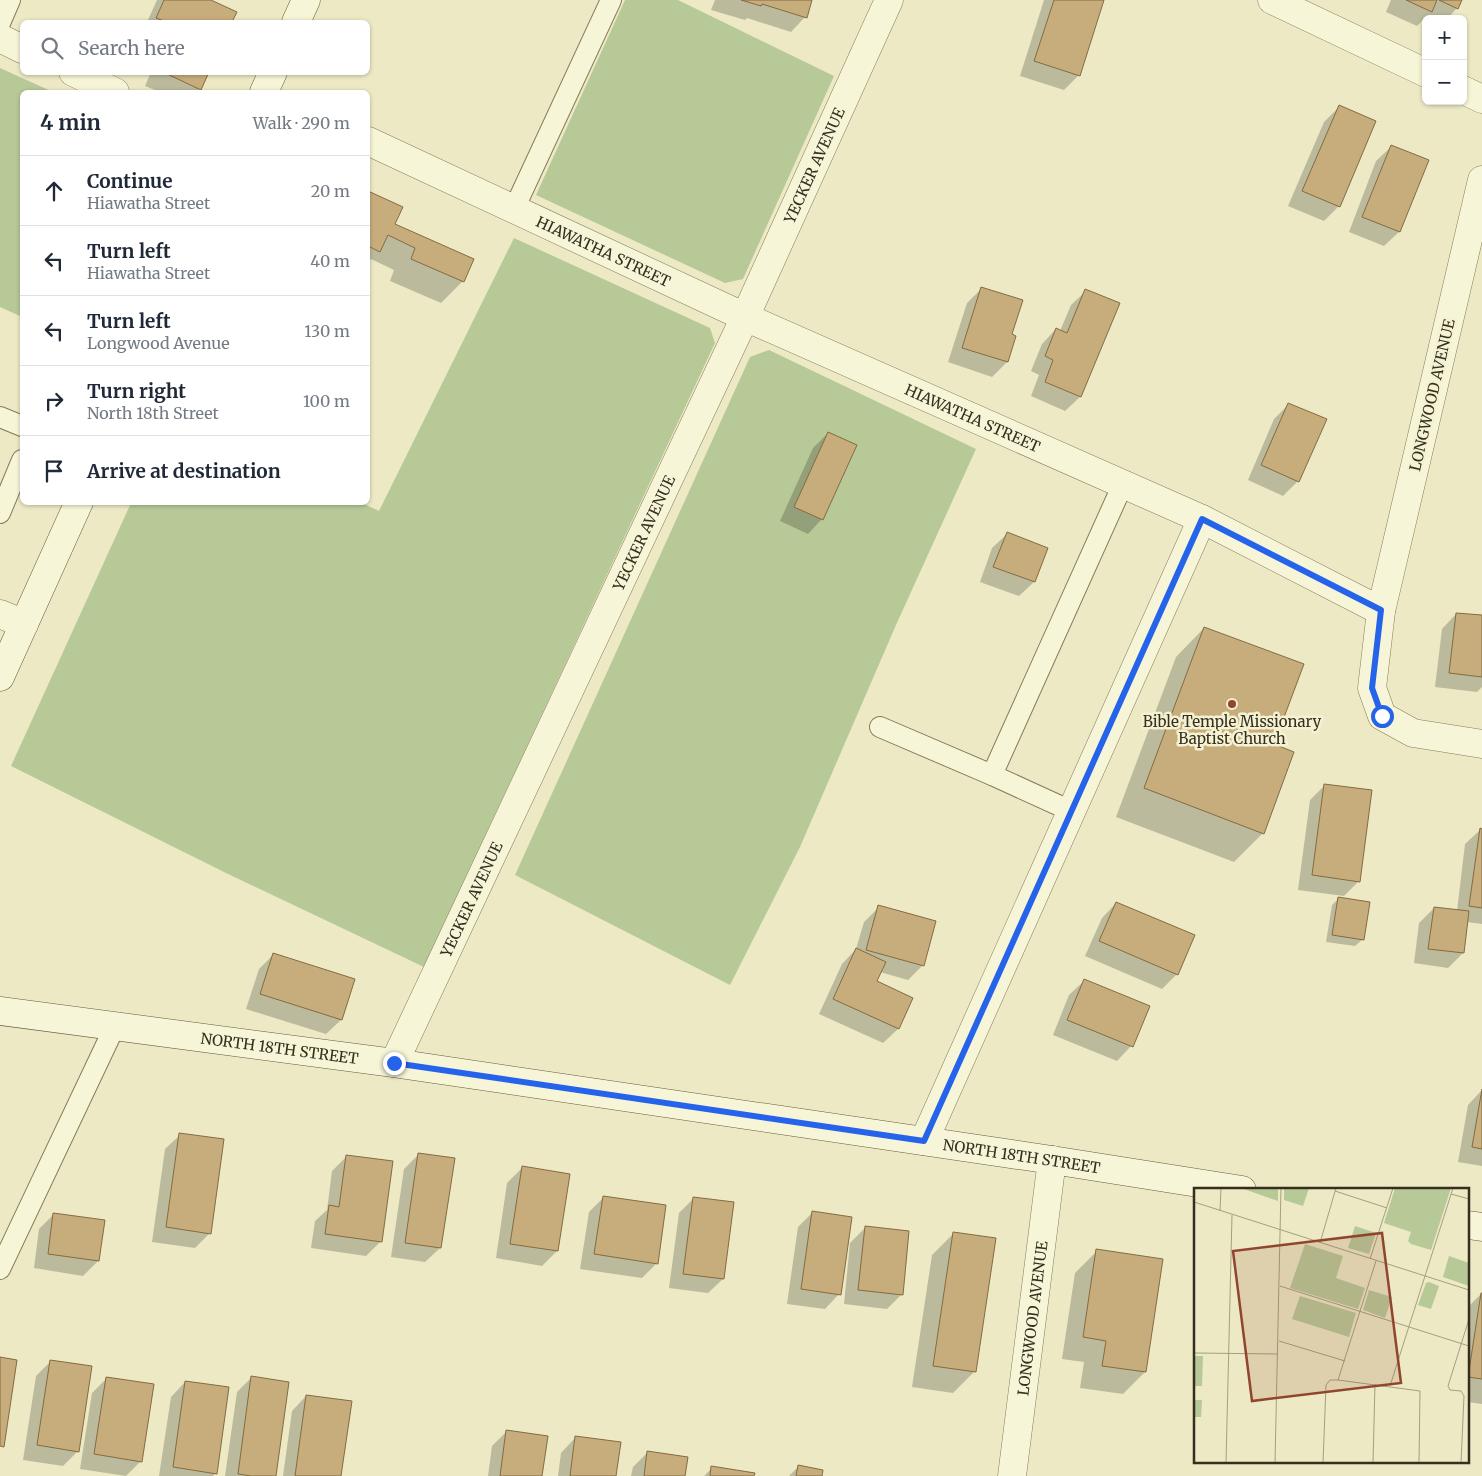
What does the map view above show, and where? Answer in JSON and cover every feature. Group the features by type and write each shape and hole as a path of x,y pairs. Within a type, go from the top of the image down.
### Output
{"street":[{"path":"297,20 306,0"},
{"name":"YECKER AVENUE","path":"394,1063 745,317 889,0"},
{"path":"1272,0 1422,71"},
{"path":"0,38 20,48"},
{"path":"79,75 111,90"},
{"path":"265,90 272,75"},
{"path":"1467,92 1482,99"},
{"name":"HIAWATHA STREET","path":"370,142 745,317 1202,519 1381,610"},
{"name":"LONGWOOD AVENUE","path":"1381,610 1473,258 1482,180"},
{"path":"0,676 12,619 76,505"},
{"path":"924,1141 1202,519"},
{"path":"1381,610 1372,688 1382,716 1413,734 1482,744"},
{"name":"NORTH 18TH STREET","path":"0,1011 394,1063 1229,1188"},
{"name":"LONGWOOD AVENUE","path":"1012,1476 1052,1160"}],"lane":[{"path":"0,23 10,0"},
{"path":"514,209 611,0"},
{"path":"0,417 20,425"},
{"path":"0,513 20,465"},
{"path":"992,776 1123,484"},
{"path":"880,727 1071,812"},
{"path":"0,1269 115,1026"}],"green space":[{"path":"625,0 678,0 834,76 743,279 725,283 536,195"},
{"path":"0,68 49,90 20,90 20,316 0,307"},
{"path":"514,238 710,328 715,343 424,967 226,873 11,766 130,505 366,505 379,511"},
{"path":"769,350 976,449 896,625 800,847 730,985 515,875 750,357"}],"building":[{"path":"164,0 211,0 237,12 233,20 162,20 156,18"},
{"path":"741,0 812,0 807,18 762,4 761,6"},
{"path":"1054,0 1104,0 1080,76 1034,61"},
{"path":"1406,0 1437,0 1432,12"},
{"path":"1439,0 1462,0 1458,9"},
{"path":"169,75 208,75 201,90"},
{"path":"1339,105 1376,121 1340,207 1302,191"},
{"path":"1391,145 1429,160 1400,232 1362,217"},
{"path":"370,192 403,207 395,224 474,259 464,282 411,259 415,248 388,235 380,252 370,247"},
{"path":"981,287 1023,300 1012,334 1016,336 1008,362 962,348"},
{"path":"1085,289 1120,303 1081,397 1045,382 1053,360 1045,356 1056,328 1067,333"},
{"path":"1288,403 1327,419 1299,482 1261,465"},
{"path":"828,432 857,445 823,520 794,507"},
{"path":"1007,532 1048,548 1035,582 993,567"},
{"path":"1456,613 1482,615 1482,677 1449,673"},
{"name":"Bible Temple Missionary Baptist Church","path":"1204,627 1304,664 1274,744 1294,752 1264,834 1144,788"},
{"path":"1324,784 1372,790 1360,882 1312,875"},
{"path":"1480,828 1482,829 1482,908 1469,906"},
{"path":"1338,897 1370,902 1364,940 1332,935"},
{"path":"1116,902 1195,935 1178,975 1099,941"},
{"path":"878,905 936,921 924,966 866,950"},
{"path":"1434,907 1469,911 1464,953 1428,949"},
{"path":"856,948 886,962 877,981 913,998 899,1029 833,999"},
{"path":"273,953 355,979 342,1020 260,994"},
{"path":"1084,979 1150,1006 1133,1047 1067,1020"},
{"path":"1482,1089 1482,1149 1472,1147"},
{"path":"179,1133 224,1139 211,1234 166,1227"},
{"path":"418,1153 455,1158 441,1248 405,1243"},
{"path":"346,1155 393,1161 382,1242 325,1234 329,1205 339,1207"},
{"path":"522,1166 570,1174 558,1251 510,1244"},
{"path":"603,1196 666,1205 658,1264 594,1254"},
{"path":"693,1197 734,1202 724,1279 683,1274"},
{"path":"812,1211 852,1217 841,1295 801,1289"},
{"path":"53,1213 105,1220 99,1261 48,1254"},
{"path":"865,1226 909,1231 903,1295 858,1290"},
{"path":"953,1232 996,1238 976,1372 933,1366"},
{"path":"1096,1249 1163,1259 1146,1372 1102,1366 1106,1341 1083,1337"},
{"path":"1482,1293 1482,1379 1470,1377 1470,1364"},
{"path":"0,1357 17,1360 4,1447 0,1446"},
{"path":"50,1360 92,1366 79,1452 37,1445"},
{"path":"251,1376 289,1382 276,1476 238,1474"},
{"path":"106,1377 154,1384 142,1462 94,1454"},
{"path":"185,1381 229,1387 217,1474 173,1467"},
{"path":"306,1395 352,1401 341,1476 295,1476"},
{"path":"506,1430 548,1436 542,1476 500,1476"},
{"path":"575,1436 621,1442 616,1476 570,1476"},
{"path":"647,1451 688,1457 685,1476 644,1476"},
{"path":"798,1465 823,1470 822,1476 796,1476"},
{"path":"711,1466 755,1473 754,1476 710,1476"}],"place":[{"name":"Bible Temple Missionary Baptist Church","path":"1232,704"}],"route":[{"path":"394,1063 924,1141 1202,519 1381,610 1372,688 1382,716"}]}
